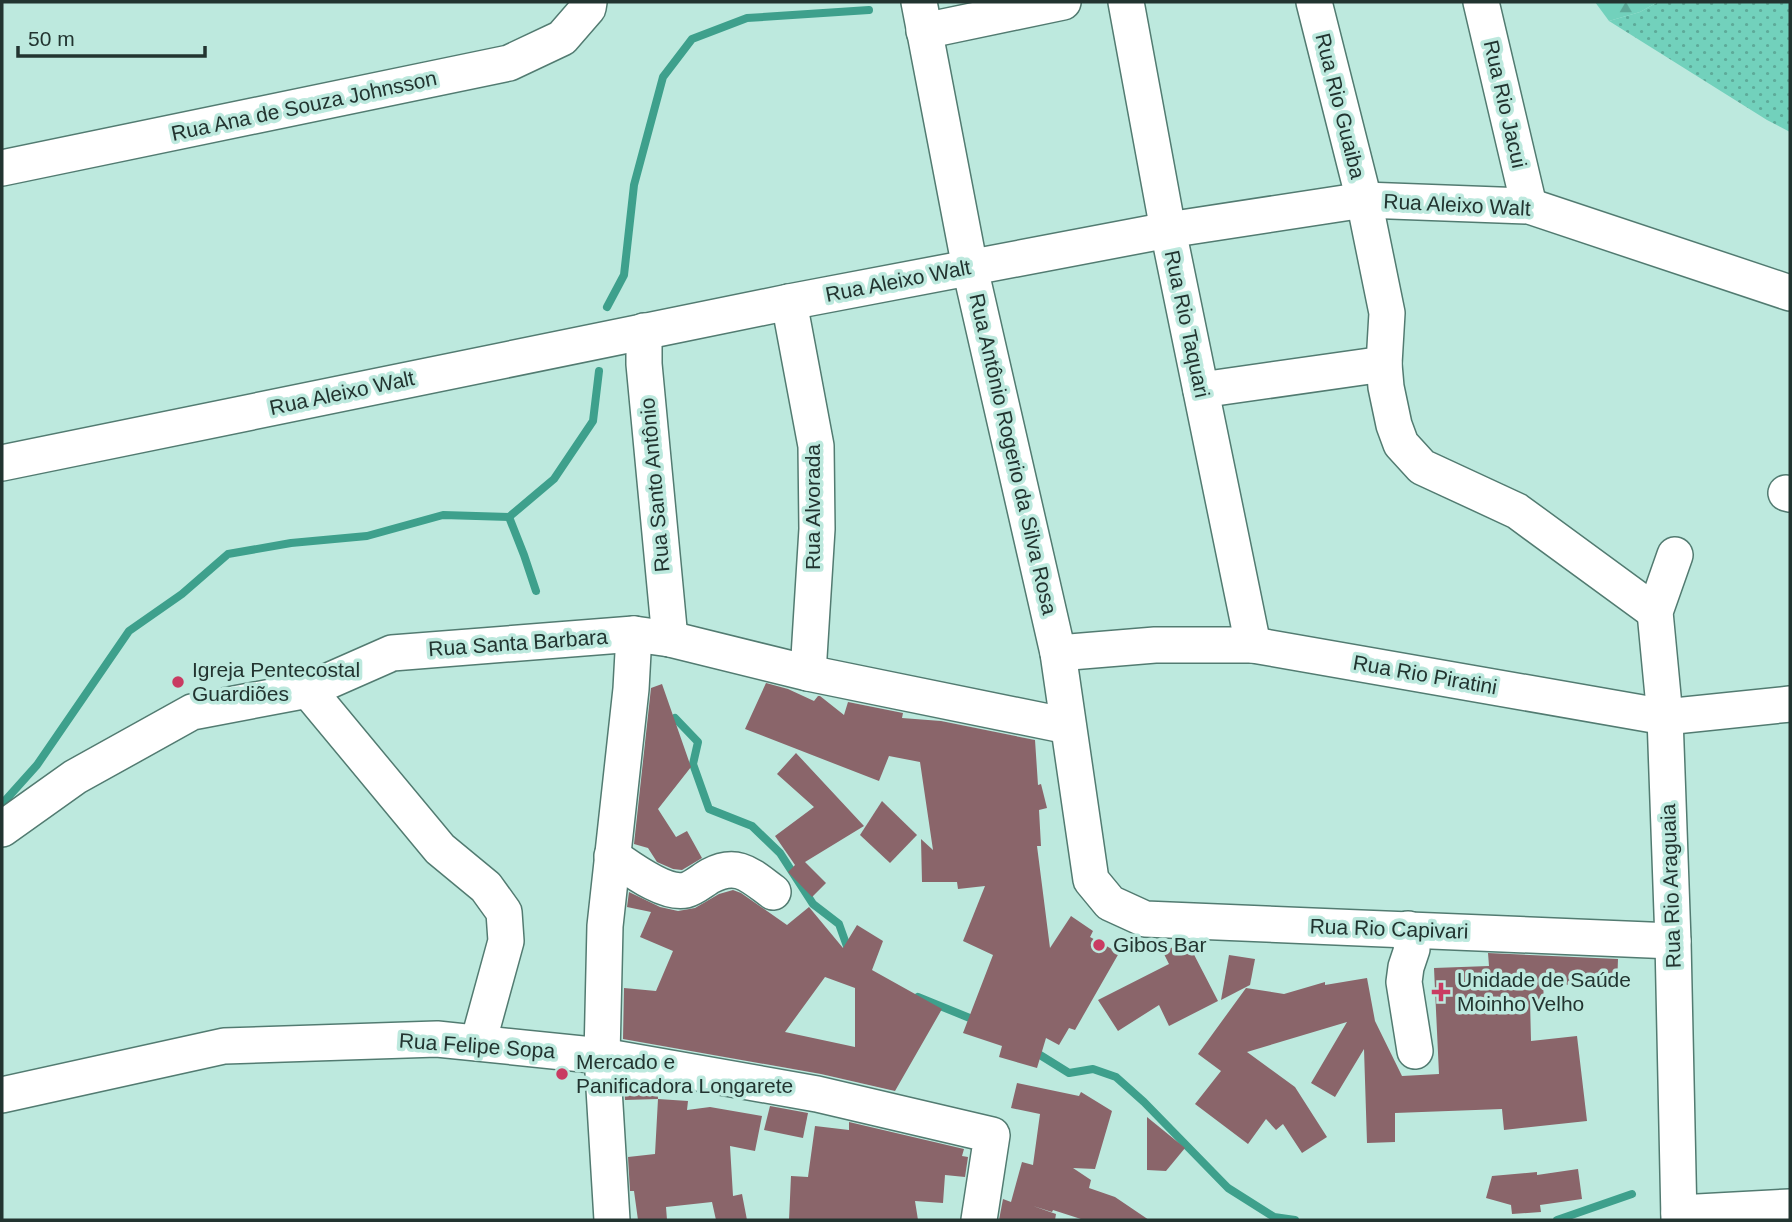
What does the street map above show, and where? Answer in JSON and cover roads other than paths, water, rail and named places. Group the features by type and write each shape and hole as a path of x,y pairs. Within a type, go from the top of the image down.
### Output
{"street":[{"path":"921,16 1063,2"},
{"name":"Rua Rio Taquari","path":"1126,2 1168,230 1253,645"},
{"name":"Rua Rio Guaiba","path":"1314,2 1364,200 1387,313 1384,364 1386,387 1401,444 1422,467 1517,511 1655,612"},
{"name":"Rua Rio Jacui","path":"1481,2 1529,206"},
{"name":"Rua Ana de Souza Johnsson","path":"2,168 509,63 562,38 588,5"},
{"name":"Rua Antônio Rogerio da Silva Rosa","path":"921,16 971,268 1058,653 1091,880 1110,902"},
{"name":"Rua Aleixo Walt","path":"2,463 789,302 1168,230 1364,200 1529,206 1790,293"},
{"name":"Rua Alvorada","path":"789,302 816,446 817,528 808,673"},
{"name":"Rua Santo Antônio","path":"644,331 644,364 670,639"},
{"path":"1201,390 1384,364"},
{"name":"Rua Rio Araguaia","path":"1675,555 1655,612 1665,717 1679,1217"},
{"path":"612,1220 602,1056 605,926 631,689 634,634"},
{"name":"Rua Santa Barbara","path":"2,829 75,777 192,712 308,690 392,653 634,634 670,639 808,673 1068,726"},
{"name":"Rua Rio Piratini","path":"1058,653 1155,645 1253,645 1665,717 1790,704"},
{"path":"308,690 440,849 486,887 505,912 506,941 478,1043"},
{"path":"612,856 646,878 671,889 686,890 717,873 732,869 745,872 773,892"},
{"name":"Rua Rio Capivari","path":"1110,902 1144,919 1673,941"},
{"path":"1408,929 1412,949 1404,982 1415,1051"},
{"name":"Rua Felipe Sopa","path":"2,1095 224,1046 437,1039 602,1056 817,1094 992,1136 979,1220"},
{"path":"1679,1217 1790,1207"}],"waterway":[{"path":"607,307 624,275 634,185 663,77 692,39 747,18 869,10"},
{"path":"2,804 37,765 129,631 182,594 228,554 291,543 367,536 443,515 509,517 554,479 593,421 599,371"},
{"path":"509,517 536,591"},
{"path":"675,718 698,742 693,764 709,809 752,826 780,853 813,904 839,924 849,952"},
{"path":"918,997 977,1021"},
{"path":"1032,1050 1069,1073 1093,1069 1116,1077 1228,1188 1274,1217 1295,1220"},
{"path":"1557,1220 1632,1194"}],"place":[{"name":"Igreja Pentecostal Guardiões","path":"178,682"},
{"name":"Gibos Bar","path":"1099,945"},
{"name":"Unidade de Saúde Moinho Velho","path":"1441,992"},
{"name":"Mercado e Panificadora Longarete","path":"562,1074"}]}
